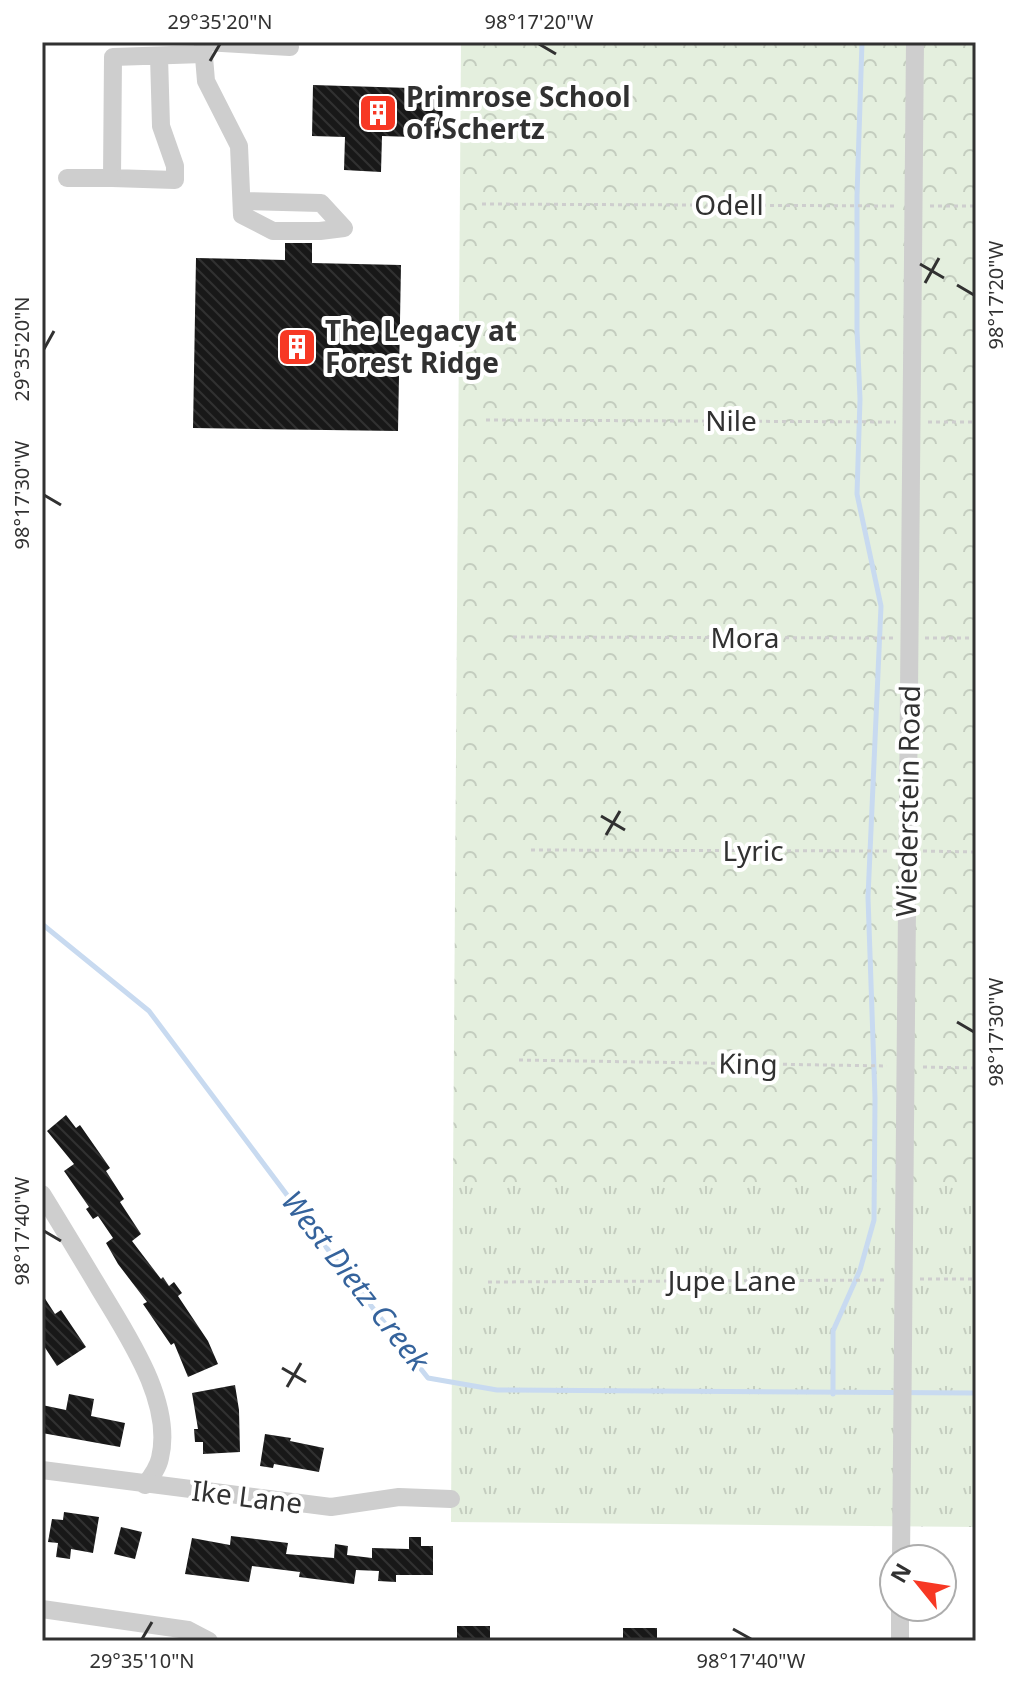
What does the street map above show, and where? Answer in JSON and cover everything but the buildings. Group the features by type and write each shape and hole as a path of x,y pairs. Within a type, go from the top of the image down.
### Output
{"street":[{"name":"Wiederstein Road","path":"901,1543 915,42"},
{"path":"112,178 113,57 159,56 204,46 290,47"},
{"path":"204,46 206,81 239,146 243,208 273,231 344,228 321,203 243,208"},
{"path":"67,178 175,180 175,166 161,126 159,56"},
{"path":"42,1194 134,1346 147,1374 158,1409 162,1437 160,1459 145,1485"},
{"name":"Ike Lane","path":"42,1470 331,1507 399,1497 451,1499"},
{"path":"42,1609 188,1630 209,1641"},
{"path":"129,1641 131,1622"}],"path":[{"name":"Odell","path":"482,204 976,206"},
{"name":"Nile","path":"486,420 976,422"},
{"name":"Mora","path":"513,637 976,638"},
{"name":"Lyric","path":"531,850 976,852"},
{"name":"King","path":"519,1060 976,1068"},
{"name":"Jupe Lane","path":"488,1282 976,1279"}],"green space":[{"path":"461,42 976,42 976,1182 453,1182"},
{"path":"453,1182 976,1182 976,1527 451,1522"}],"waterway":[{"path":"833,1394 833,1331 860,1270 874,1220 875,1098 868,897 881,606 857,494 860,399 857,196 862,42"},
{"name":"West Dietz Creek","path":"42,924 149,1011 428,1378 497,1390 976,1393"}],"place":[{"name":"Primrose School of Schertz","path":"378,113"},
{"name":"The Legacy at Forest Ridge","path":"297,347"}]}
